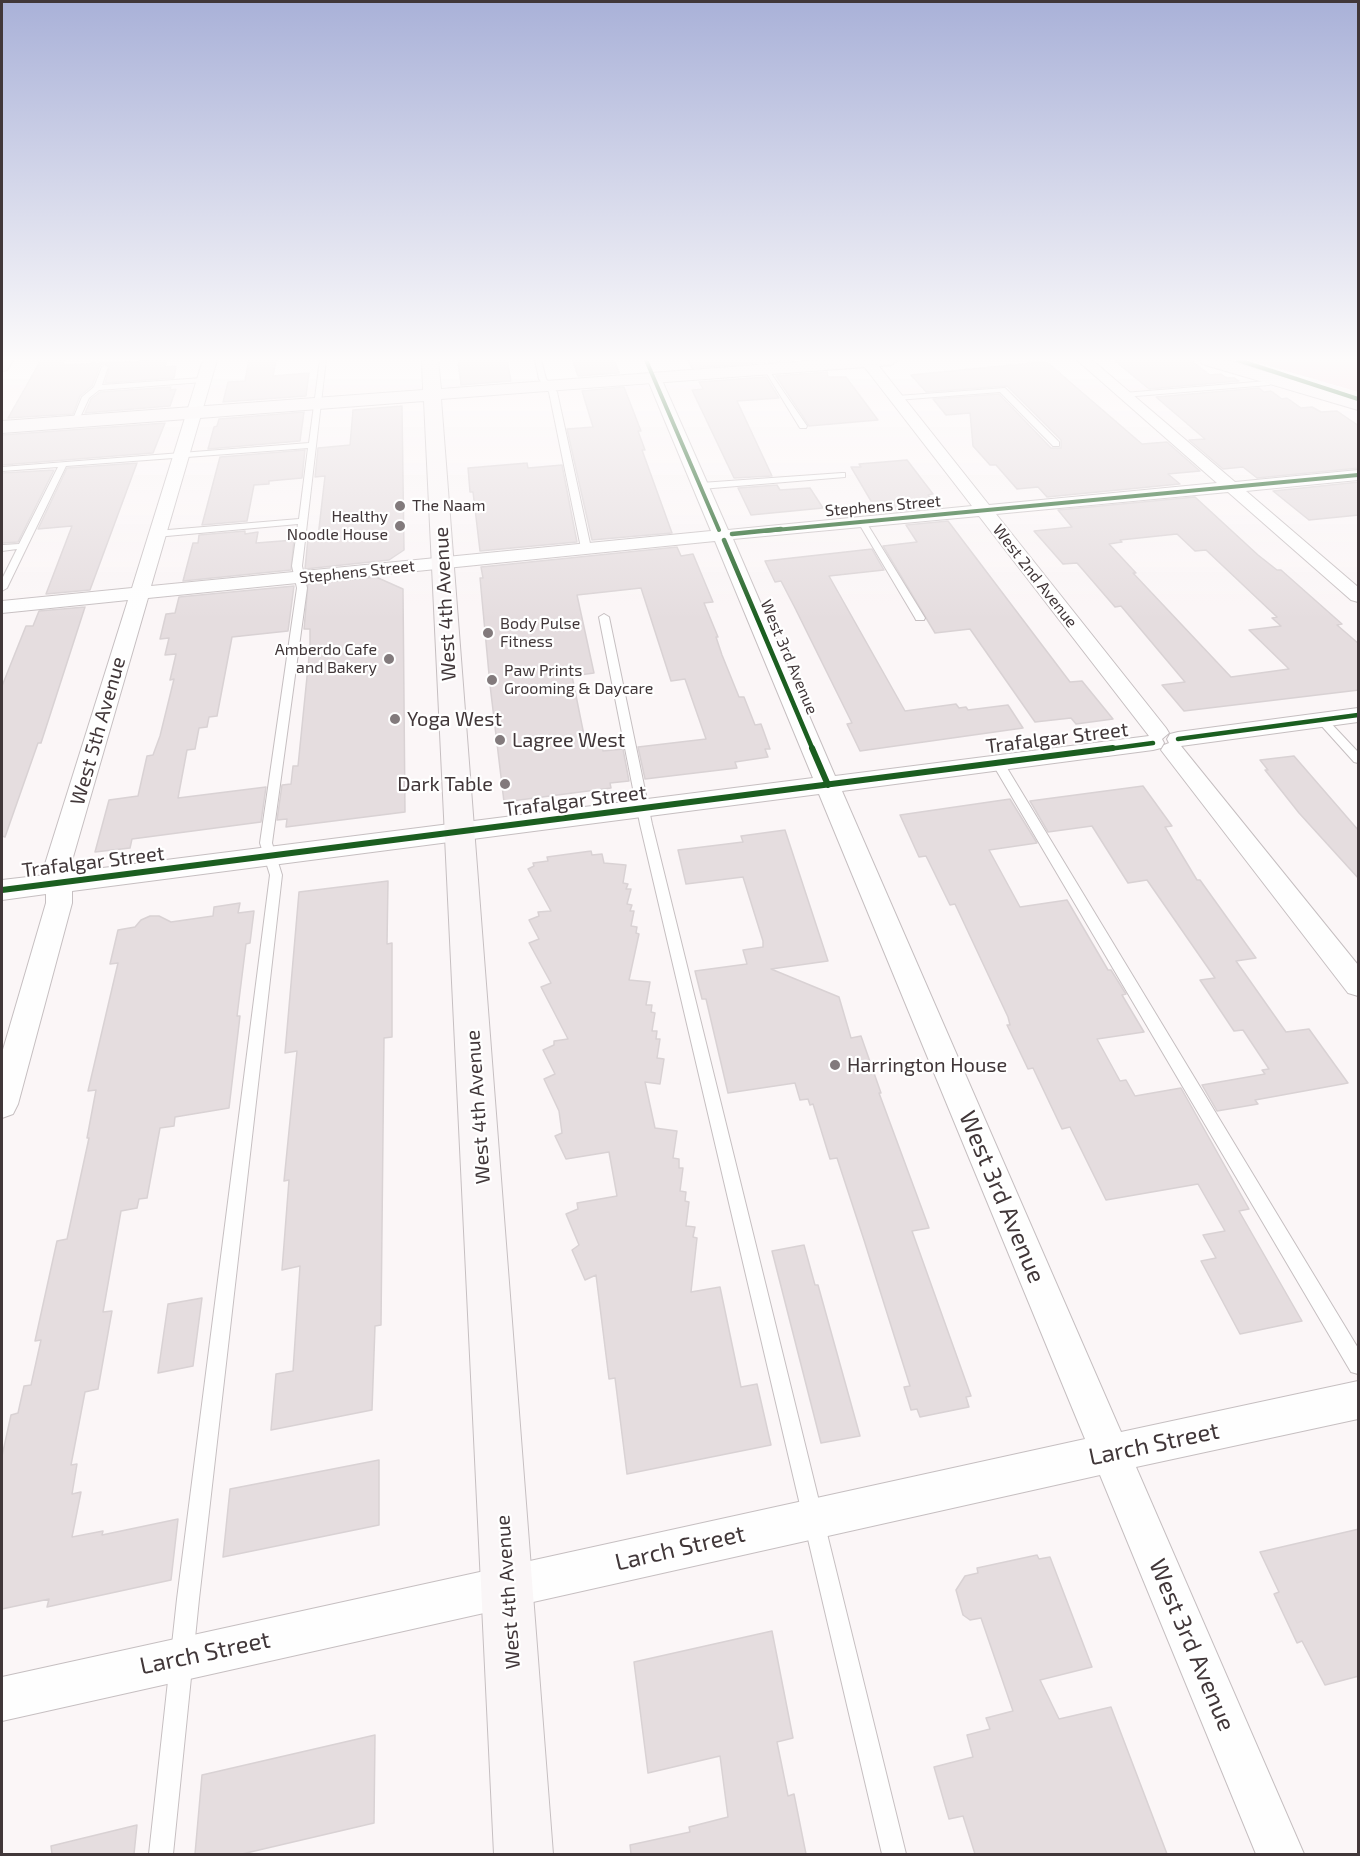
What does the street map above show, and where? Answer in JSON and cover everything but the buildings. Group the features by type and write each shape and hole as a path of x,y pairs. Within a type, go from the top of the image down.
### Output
{"main road":[{"name":"West 4th Avenue","path":"435,447 524,1854"}],"street":[{"name":"West 5th Avenue","path":"2,1104 58,903 58,864 184,447"},
{"name":"West 3rd Avenue","path":"683,447 1280,1854"},
{"name":"West 2nd Avenue","path":"935,447 1359,985"},
{"path":"1185,447 1359,596"},
{"name":"Stephens Street","path":"2,607 586,548 1359,475"},
{"name":"Trafalgar Street","path":"2,890 1359,716"},
{"name":"Larch Street","path":"2,1699 813,1518 1359,1400"}],"lane":[{"path":"2,469 291,447"},
{"path":"161,1854 182,1658 276,875 272,856 266,843 302,588 297,566 312,447"},
{"path":"564,447 586,548"},
{"path":"2,588 63,465"},
{"path":"700,486 842,475"},
{"path":"156,534 302,521"},
{"path":"862,522 920,618"},
{"path":"2,548 23,546"},
{"path":"604,617 642,808 894,1854"},
{"path":"1322,720 1359,759"},
{"path":"998,763 1359,1365"}],"cycle path":[{"path":"683,447 719,530"},
{"path":"732,534 1358,475"},
{"path":"724,540 828,785"},
{"path":"1178,739 1358,715"},
{"path":"2,890 1153,743"}],"place":[{"name":"The Naam","path":"400,506"},
{"name":"Healthy Noodle House","path":"400,526"},
{"name":"Body Pulse Fitness","path":"488,633"},
{"name":"Amberdo Cafe and Bakery","path":"389,659"},
{"name":"Paw Prints Grooming & Daycare","path":"492,680"},
{"name":"Yoga West","path":"395,719"},
{"name":"Lagree West","path":"500,740"},
{"name":"Dark Table","path":"505,784"},
{"name":"Harrington House","path":"835,1065"}]}
